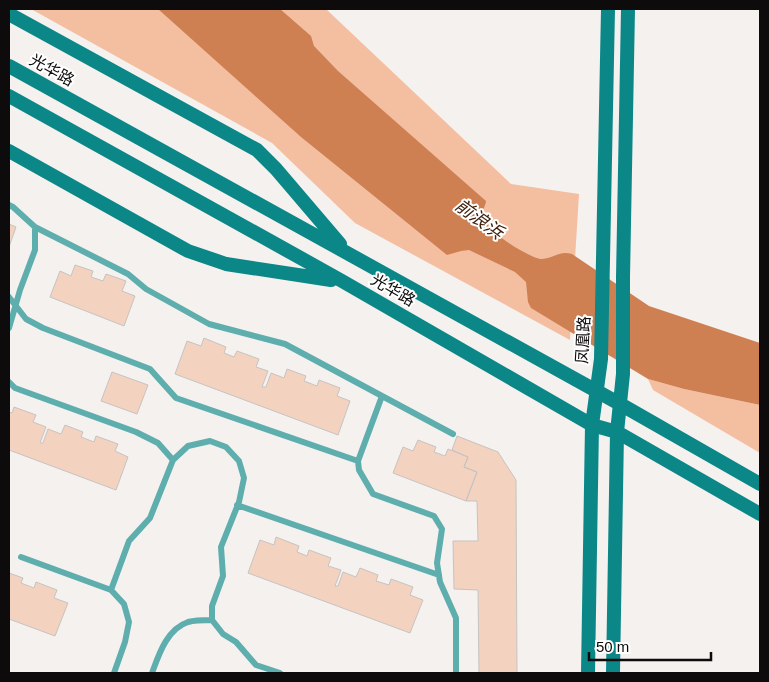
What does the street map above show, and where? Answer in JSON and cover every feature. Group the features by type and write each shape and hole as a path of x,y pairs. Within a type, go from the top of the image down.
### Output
{"main road":[{"name":"凤凰路","path":"588,673 592,425 601,358 608,9"},
{"path":"614,673 617,432 623,374 628,9"},
{"path":"9,14 257,150 276,169 345,251"},
{"name":"光华路","path":"9,66 620,404 760,484"},
{"name":"光华路","path":"9,96 342,281 592,425 617,432 760,514"},
{"path":"9,151 188,250 226,264 342,281"}],"lane":[{"path":"9,205 14,207 35,228 128,274 146,289 209,324 285,344 453,434"},
{"path":"9,328 35,250 35,228"},
{"path":"9,297 26,319 43,328 150,369 176,398 358,461"},
{"path":"9,382 15,388 136,432 158,443 172,460"},
{"path":"382,396 358,461 358,470 373,494 434,516 442,529 437,563 440,582 456,618 456,673"},
{"path":"111,590 129,541 150,518 172,460 188,446 210,441 226,447 239,461 244,478 237,505 221,547 223,576 212,606 212,620 223,634 236,642 256,665 280,673"},
{"path":"237,505 439,575"},
{"path":"21,557 111,590 124,604 129,622 125,642 114,673"},
{"path":"152,673 161,647 174,631 188,622 212,620"}],"shaded area":[{"path":"31,9 326,9 511,184 579,194 570,340 355,223 272,143"},
{"path":"648,379 684,389 760,405 760,453 653,390"}],"water":[{"name":"前浪浜","path":"158,9 280,9 311,36 314,46 338,71 486,201 483,212 487,224 506,241 522,251 542,259 564,253 572,254 649,306 760,343 760,405 684,389 648,379 531,308 528,302 526,282 515,272 469,250 447,255 301,137"}],"building":[{"path":"9,224 16,227 9,247"},
{"path":"75,265 93,271 91,277 103,281 106,274 126,281 122,291 135,296 124,326 50,297 60,271 71,276"},
{"path":"204,338 226,347 224,353 234,357 237,351 259,359 256,367 268,371 262,387 266,387 271,373 284,378 287,369 306,376 304,381 317,386 319,380 340,388 337,396 350,401 338,435 175,374 187,341 201,346"},
{"path":"112,372 148,385 137,414 101,401"},
{"path":"14,407 36,415 33,422 46,427 40,443 43,443 48,429 61,434 65,425 83,432 81,437 94,442 96,436 118,444 115,451 128,457 116,490 9,450 9,412 12,413"},
{"path":"457,436 498,452 516,480 517,673 479,673 478,590 454,589 453,541 478,541 477,501 466,501 477,472 464,467 468,457 452,450"},
{"path":"418,440 436,447 434,452 445,456 448,449 468,457 464,467 477,472 466,501 393,473 403,447 413,451"},
{"path":"276,537 299,546 297,552 307,556 309,550 331,558 328,566 341,570 335,586 338,586 343,572 356,577 360,568 378,575 376,581 389,585 391,579 413,587 410,595 423,600 410,633 248,573 260,540 274,545"},
{"path":"9,573 23,578 21,583 34,588 36,582 57,590 54,598 68,603 55,636 9,619"}]}
